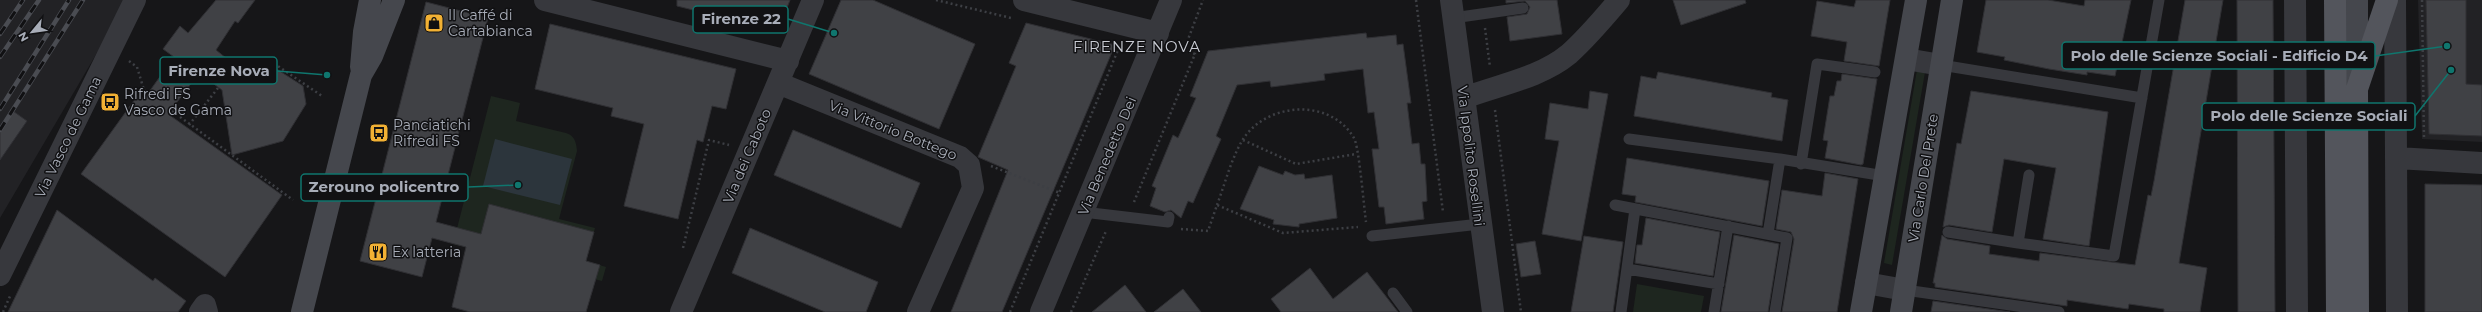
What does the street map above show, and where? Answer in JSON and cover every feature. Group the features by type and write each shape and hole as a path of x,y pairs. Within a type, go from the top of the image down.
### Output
{"main road":[{"path":"302,312 361,75 362,46 370,0"},
{"path":"361,75 372,56 394,0"},
{"path":"1861,312 1916,0"},
{"name":"Via Carlo Del Prete","path":"1901,312 1952,0"},
{"path":"2335,0 2337,312"},
{"path":"2357,0 2358,312"},
{"path":"2357,89 2387,0"}],"street":[{"name":"Via Vasco de Gama","path":"0,275 135,0"},
{"path":"545,0 788,60"},
{"name":"Via dei Caboto","path":"681,312 813,0"},
{"path":"1024,0 1158,33"},
{"name":"Via Benedetto Dei","path":"1041,312 1171,0"},
{"path":"1464,98 1534,74 1568,55 1619,0"},
{"path":"2295,0 2297,312"},
{"path":"2395,0 2397,312"},
{"name":"Via Ippolito Rosellini","path":"1452,9 1493,312"},
{"path":"1906,59 1941,65"},
{"name":"Via Vittorio Bottego","path":"778,83 960,157 969,164 973,188 918,312"},
{"path":"2397,158 2482,163"},
{"path":"1866,283 1905,290"},
{"path":"200,312 205,305 207,312"}],"lane":[{"path":"1948,232 2114,256 2159,0"},
{"path":"1452,9 1483,14 1523,8"},
{"path":"1801,164 1817,64 1875,72"},
{"path":"1941,65 2142,98"},
{"path":"1629,138 1780,159 1801,164 1885,176"},
{"path":"1768,234 1780,159"},
{"path":"2018,243 2029,175"},
{"path":"1615,205 1786,238 1775,312"},
{"path":"1621,312 1635,209"},
{"path":"1083,212 1168,222 1169,217"},
{"path":"1372,236 1480,224"},
{"path":"1714,312 1728,226"},
{"path":"1627,269 1719,284"},
{"path":"1905,290 1979,307 2059,312"},
{"path":"1392,293 1407,312"}],"path":[{"path":"1071,312 1118,209 1134,204 1195,54 1184,50 1202,0"},
{"path":"1416,0 1445,228"},
{"path":"2422,0 2424,142 2429,143"},
{"path":"1483,14 1521,312"},
{"path":"1010,312 1060,194 1120,44"},
{"path":"236,64 266,58 322,96"},
{"path":"126,59 137,67 144,90 147,92"},
{"path":"189,125 218,88"},
{"path":"1177,229 1208,231 1217,205 1243,140 1266,118 1285,110 1314,110 1332,117 1344,127 1354,139 1366,227 1283,233 1217,205"},
{"path":"172,112 293,200"},
{"path":"682,250 709,140 732,146"},
{"path":"1243,140 1296,164 1356,154"},
{"path":"969,164 978,161 1060,194"}],"shaded area":[{"path":"0,0 128,0 0,218"},
{"path":"2418,0 2482,0 2482,142 2422,139"},
{"path":"1917,70 1925,72 1892,265 1884,263"},
{"path":"491,96 520,103 516,121 566,133 574,140 577,151 559,219 595,228 586,261 606,267 602,281 453,244"},
{"path":"495,139 572,159 560,205 483,186"},
{"path":"1637,284 1704,296 1701,312 1633,312"}],"building":[{"path":"216,0 255,0 238,23 235,21 216,50 237,67 264,61 303,86 306,104 283,141 232,155 222,90 199,73 168,114 282,195 225,277 81,174 138,95 144,99 174,57 163,49 180,26 188,33"},
{"path":"677,0 790,0 778,31 677,6"},
{"path":"841,0 873,0 975,44 939,129 809,74"},
{"path":"1506,0 1557,0 1562,34 1510,41 1507,17 1527,14 1530,7 1525,1 1506,3"},
{"path":"1673,0 1745,0 1746,3 1681,25"},
{"path":"1856,0 1890,0 1879,66 1844,61 1847,42 1811,36 1817,1 1854,7"},
{"path":"1986,0 2048,0 2084,6 2085,0 2131,0 2115,76 2087,72 2087,75 2049,69 2004,60 2005,57 1977,52"},
{"path":"2185,0 2223,0 2179,263 2207,268 2200,312 2164,312 2164,309 2129,304 2128,309 2067,300 2067,306 1935,287 1935,283 1933,283 1942,235 1947,239 1990,246 1989,254 2039,261 2040,253 2135,265 2148,195 2151,196 2154,181"},
{"path":"2237,0 2273,0 2275,312 2238,312"},
{"path":"2426,0 2466,0 2466,84 2482,85 2482,136 2429,134"},
{"path":"426,2 488,18 436,222 481,234 489,204 594,232 586,261 600,265 586,312 470,312 452,307 466,247 432,238 422,277 360,261"},
{"path":"1026,23 1115,45 1002,312 951,312 1008,170 978,157 1016,66 1009,63"},
{"path":"550,24 736,69 726,109 712,106 703,142 697,140 678,219 624,206 644,124 611,116 613,108 535,89"},
{"path":"1366,33 1367,38 1396,35 1397,45 1403,44 1411,103 1407,103 1412,144 1419,143 1421,164 1425,164 1427,201 1422,202 1424,219 1386,224 1384,207 1379,207 1372,149 1379,149 1374,112 1368,113 1363,69 1324,74 1325,80 1271,87 1270,81 1237,85 1216,136 1221,139 1193,203 1188,201 1181,218 1171,210 1165,212 1150,206 1156,188 1152,186 1173,135 1178,138 1196,98 1190,96 1208,51"},
{"path":"1658,72 1772,93 1771,97 1788,100 1782,141 1634,116 1641,76 1656,79"},
{"path":"1842,74 1877,79 1863,164 1861,165 1825,158 1828,141 1823,140 1830,96 1834,96 1837,81 1841,81"},
{"path":"1590,91 1608,94 1581,241 1542,234 1559,141 1545,139 1550,103 1588,109"},
{"path":"1971,91 2108,112 2089,246 2043,239 2056,168 2004,159 1992,232 1949,225 1943,227 1957,143 1961,144"},
{"path":"13,111 27,121 0,160 0,130"},
{"path":"793,130 920,183 901,228 774,175"},
{"path":"1627,158 1769,181 1762,226 1635,202 1636,196 1622,194"},
{"path":"1259,166 1283,175 1285,171 1295,175 1304,174 1305,179 1332,175 1337,218 1299,224 1299,227 1273,224 1274,220 1240,209"},
{"path":"1825,173 1858,179 1837,312 1782,312 1794,239 1791,232 1776,229 1782,190 1822,196"},
{"path":"2425,184 2482,185 2482,312 2425,312"},
{"path":"57,210 153,281 155,278 186,301 178,312 8,312"},
{"path":"1646,218 1720,232 1713,276 1635,263 1637,245 1642,245"},
{"path":"750,228 878,282 866,312 825,312 732,273"},
{"path":"1734,235 1779,244 1768,312 1721,312"},
{"path":"1584,236 1623,242 1613,312 1571,312"},
{"path":"1535,241 1541,274 1521,277 1516,244"},
{"path":"1310,268 1333,299 1367,272 1398,312 1281,312 1271,299"},
{"path":"1125,285 1146,312 1092,312"},
{"path":"1183,289 1201,312 1154,312"},
{"path":"1933,301 2010,312 1931,312"}],"railway":[{"path":"0,34 23,0"},
{"path":"0,57 39,0"},
{"path":"0,109 69,0"},
{"path":"0,130 83,0"}],"place":[{"name":"Il Caffé di Cartabianca","path":"434,23"},
{"name":"Firenze 22","path":"834,33"},
{"name":"Polo delle Scienze Sociali - Edificio D4","path":"2447,46"},
{"name":"Polo delle Scienze Sociali","path":"2451,70"},
{"name":"Firenze Nova","path":"327,75"},
{"name":"Rifredi FS Vasco de Gama","path":"110,102"},
{"name":"Panciatichi Rifredi FS","path":"379,133"},
{"name":"Zerouno policentro","path":"518,185"},
{"name":"Ex latteria","path":"378,252"}],"district":[{"name":"FIRENZE NOVA","path":"1137,46"}]}
